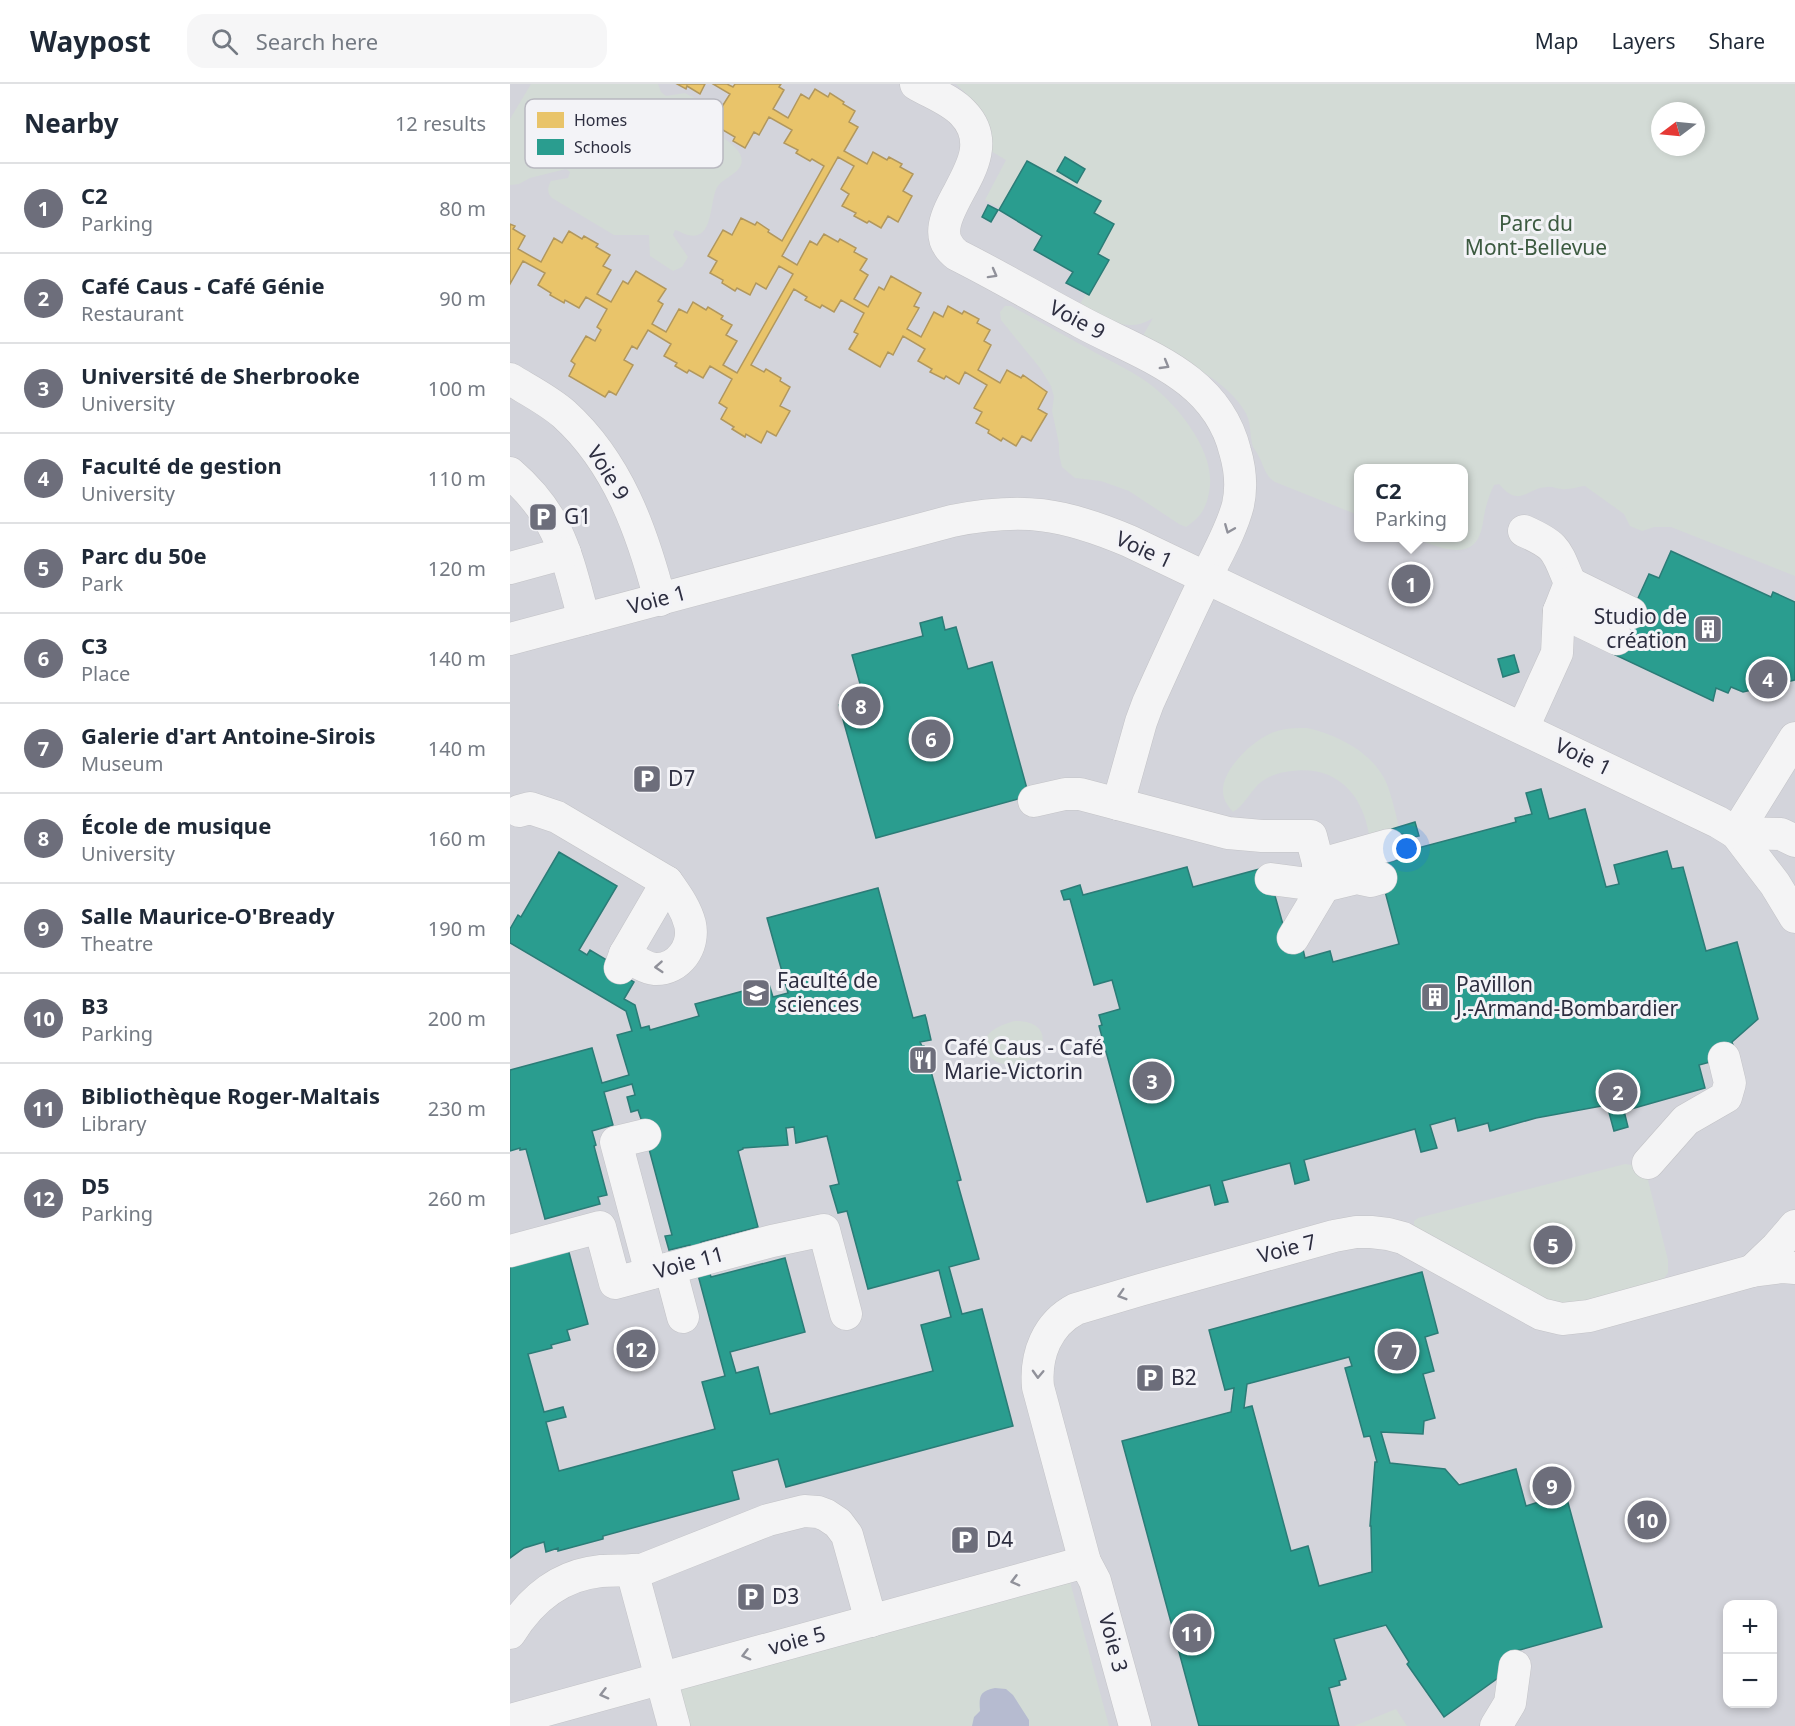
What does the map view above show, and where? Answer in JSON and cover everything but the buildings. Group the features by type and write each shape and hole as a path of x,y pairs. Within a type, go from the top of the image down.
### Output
{"lane":[{"name":"Voie 9","path":"916,84 959,109 970,122 976,137 974,162 944,223 943,229 948,247 957,255 1179,373 1190,381 1209,399 1224,420 1238,459 1240,480 1238,505 1148,703 1118,804"},
{"name":"Voie 9","path":"510,379 565,415 603,459 629,506 649,558 660,600"},
{"path":"510,473 533,495 549,517 565,553 584,619"},
{"name":"Voie 1","path":"510,639 946,522 1012,513 1053,516 1088,525 1130,541 1205,579 1703,814 1736,833"},
{"path":"1523,728 1557,653 1564,597 1553,547 1524,531"},
{"path":"510,568 565,553"},
{"path":"1564,597 1624,626"},
{"path":"1736,833 1795,738"},
{"path":"1034,801 1058,795 1080,794 1228,833 1311,836 1321,875 1293,938"},
{"path":"519,811 530,808 557,817 667,882 683,906 690,923 691,937 688,948 679,960 667,967 649,968 622,961 667,882"},
{"path":"1736,833 1781,834 1795,841"},
{"path":"1736,833 1779,890 1795,917"},
{"path":"1321,875 1389,845"},
{"path":"1271,879 1321,875 1371,881 1381,878"},
{"path":"1648,1163 1686,1120 1726,1097 1730,1083 1724,1058"},
{"path":"645,1135 615,1142 636,1217 684,1317"},
{"path":"510,1251 636,1217"},
{"name":"Voie 7","path":"1752,1271 1795,1226"},
{"name":"Voie 11","path":"600,1227 615,1283 772,1241 824,1230 846,1314"},
{"name":"Voie 7","path":"1085,1563 1039,1393 1038,1368 1042,1348 1050,1334 1059,1321 1077,1309 1334,1236 1356,1232 1380,1232 1403,1238 1551,1318 1567,1319 1589,1316 1752,1271 1782,1267 1795,1268"},
{"path":"510,1632 534,1601 560,1583 597,1572 632,1571 653,1565 768,1520 804,1511 826,1515 838,1523 846,1535 871,1621"},
{"name":"voie 5","path":"510,1720 1085,1563"},
{"name":"Voie 3","path":"1085,1563 1095,1581 1135,1726"},
{"path":"632,1571 674,1726"},
{"path":"1496,1726 1510,1703 1515,1666"}],"shaded area":[{"path":"510,84 964,84 1795,558 1795,1726 510,1726"}],"green space":[{"path":"531,84 658,84 661,92 666,96 685,93 697,99 525,99 525,168 723,168 723,137 737,150 742,160 735,173 718,186 710,217 703,232 688,235 675,230 673,235 688,257 682,267 673,271 650,256 649,235 614,235 552,198 548,192 551,181 568,178 570,172 566,169 510,185 510,119"},
{"name":"Parc du Mont-Bellevue","path":"956,84 1795,84 1795,576 1671,527 1654,527 1642,531 1630,526 1624,514 1585,486 1570,489 1540,488 1518,496 1512,495 1499,484 1494,485 1482,529 1475,543 1468,548 1450,550 1426,542 1468,542 1468,464 1354,464 1354,513 1275,482 1266,473 1253,447 1248,419 1235,398 1224,387 1198,369 1140,341 1153,318 1143,323 1124,325 1115,323 1080,304 1086,294 1089,295 1109,260 1098,254 1114,224 1094,213 1101,201 1028,161 1000,208 985,200 1006,160 991,151 988,131 981,114"},
{"path":"1005,306 1011,306 1131,372 1151,385 1172,404 1200,443 1209,471 1208,498 1201,514 1192,523 1186,527 1179,524 1129,491 1101,481 1075,478 1062,467 1052,411 1054,397 1051,386 1040,368 1001,320 1000,312"},
{"path":"1307,728 1342,740 1372,762 1386,782 1399,827 1369,835 1361,807 1345,785 1322,773 1308,770 1284,772 1268,777 1257,785 1241,806 1233,812 1223,791 1224,782 1233,765 1257,741 1274,732"},
{"path":"1015,1021 1030,1023 1039,1029 1043,1037 1041,1046 1036,1055 1027,1061 1014,1065 1000,1063 988,1055 985,1041 990,1032"},
{"path":"1625,1164 1637,1166 1648,1180 1668,1260 1668,1273 1661,1282 1592,1303 1556,1306 1414,1227 1414,1221 1418,1218"},
{"path":"1069,1578 1109,1726 687,1726 680,1694 682,1689"},
{"path":"1396,1709 1407,1726 1354,1726"}],"water":[{"path":"995,1688 1006,1689 1013,1695 1029,1720 1029,1726 972,1726 974,1717 980,1711 981,1695"}],"place":[{"name":"G1","path":"543,517"},
{"name":"C2","path":"1411,584"},
{"name":"Studio de création","path":"1708,629"},
{"name":"Faculté de gestion","path":"1768,679"},
{"name":"École de musique","path":"861,706"},
{"name":"C3","path":"931,739"},
{"name":"D7","path":"647,779"},
{"name":"Faculté de sciences","path":"756,993"},
{"name":"Pavillon J.-Armand-Bombardier","path":"1435,997"},
{"name":"Café Caus - Café Marie-Victorin","path":"923,1060"},
{"name":"Université de Sherbrooke","path":"1152,1081"},
{"name":"Café Caus - Café Génie","path":"1618,1092"},
{"name":"Parc du 50e","path":"1553,1245"},
{"name":"D5","path":"636,1349"},
{"name":"Galerie d'art Antoine-Sirois","path":"1397,1351"},
{"name":"B2","path":"1150,1378"},
{"name":"Salle Maurice-O'Bready","path":"1552,1486"},
{"name":"B3","path":"1647,1520"},
{"name":"D4","path":"965,1540"},
{"name":"D3","path":"751,1597"},
{"name":"Bibliothèque Roger-Maltais","path":"1192,1633"}]}
